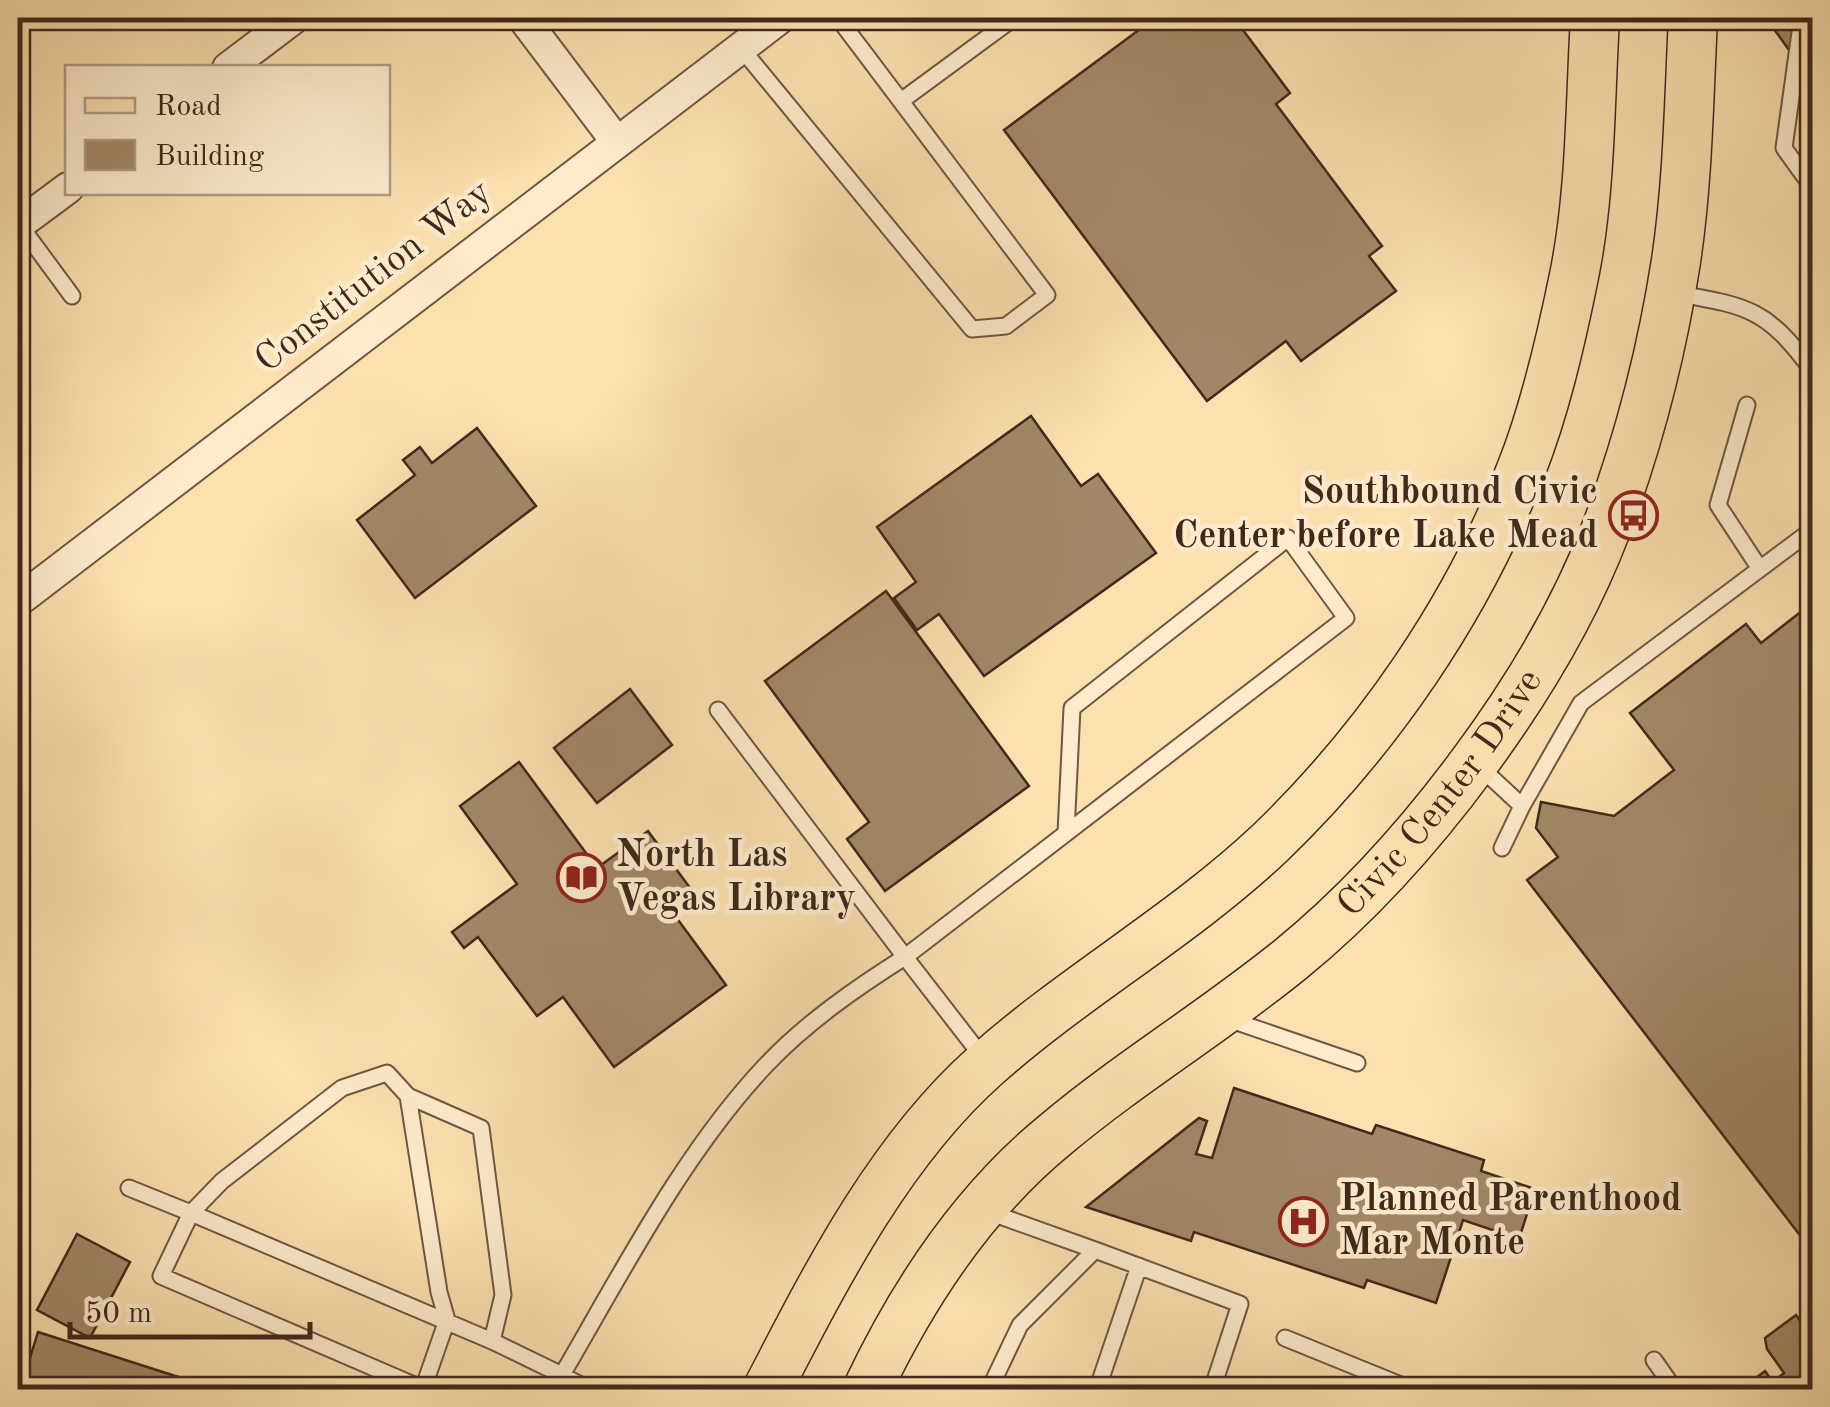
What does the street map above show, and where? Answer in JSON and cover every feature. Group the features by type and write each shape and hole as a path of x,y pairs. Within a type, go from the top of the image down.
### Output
{"main road":[{"path":"767,1390 813,1302 923,1128 987,1064 1178,922 1270,842 1343,765 1421,661 1480,558 1522,469 1550,369 1575,273 1595,18"},
{"name":"Civic Center Drive","path":"867,1390 932,1270 979,1209 1053,1136 1293,957 1384,872 1473,761 1556,637 1606,530 1649,390 1678,240 1694,18"},
{"path":"800,1390 814,1352 813,1302"}],"street":[{"path":"232,65 294,18"},
{"path":"523,18 616,141"},
{"name":"Constitution Way","path":"18,600 780,18"},
{"path":"18,225 65,190"}],"lane":[{"path":"740,48 972,329 1006,326 1047,295 842,23 860,18"},
{"path":"901,102 1014,18"},
{"path":"1802,18 1784,148 1812,187"},
{"path":"18,225 72,296"},
{"path":"1670,292 1732,303 1781,328 1812,370"},
{"path":"1747,405 1718,505 1760,569"},
{"path":"1502,848 1581,703 1812,530"},
{"path":"548,1390 562,1375 669,1192 766,1065 850,992 905,957 1346,618 1288,538 1072,708 1066,833"},
{"path":"718,710 987,1064"},
{"path":"1473,761 1522,806"},
{"path":"1216,1015 1357,1062"},
{"path":"408,1096 439,1292 448,1320 424,1389 161,1276 191,1213 222,1180 342,1088 387,1073 408,1096 482,1128 503,1295 492,1342"},
{"path":"129,1188 448,1320 590,1390"},
{"path":"979,1209 1240,1304 1213,1389"},
{"path":"989,1390 1020,1324 1095,1250"},
{"path":"1097,1390 1139,1266"},
{"path":"1285,1338 1413,1390"},
{"path":"1654,1360 1675,1390"}],"building":[{"path":"1155,18 1234,18 1290,93 1276,104 1382,246 1369,256 1396,291 1301,361 1286,341 1207,401 1004,130"},
{"path":"1766,18 1801,18 1812,33 1812,82"},
{"path":"1031,416 1081,486 1098,474 1156,553 984,676 939,614 917,630 894,598 916,582 877,527"},
{"path":"477,428 536,506 415,598 357,520 415,475 403,460 420,447 432,463"},
{"path":"886,591 1029,786 885,891 847,839 869,822 765,681"},
{"path":"1812,603 1812,1251 1527,880 1558,857 1536,828 1541,802 1614,816 1674,770 1630,713 1746,624 1761,643"},
{"path":"630,689 672,745 597,803 554,748"},
{"path":"519,762 597,868 648,831 696,896 673,913 726,985 614,1067 563,997 537,1016 478,937 464,948 452,932 517,884 460,806"},
{"path":"1234,1088 1372,1134 1376,1125 1484,1160 1481,1171 1535,1189 1519,1239 1463,1220 1436,1303 1367,1280 1364,1288 1194,1232 1191,1241 1086,1207 1199,1118 1207,1121 1196,1154 1212,1158"},
{"path":"77,1234 130,1262 90,1338 37,1310"},
{"path":"1796,1315 1812,1338 1812,1390 1740,1390 1765,1371 1773,1382 1784,1373 1767,1349 1765,1338"},
{"path":"38,1332 219,1390 20,1390"}],"place":[{"name":"Southbound Civic Center before Lake Mead","path":"1633,515"},
{"name":"North Las Vegas Library","path":"581,878"},
{"name":"Planned Parenthood Mar Monte","path":"1304,1222"}]}
